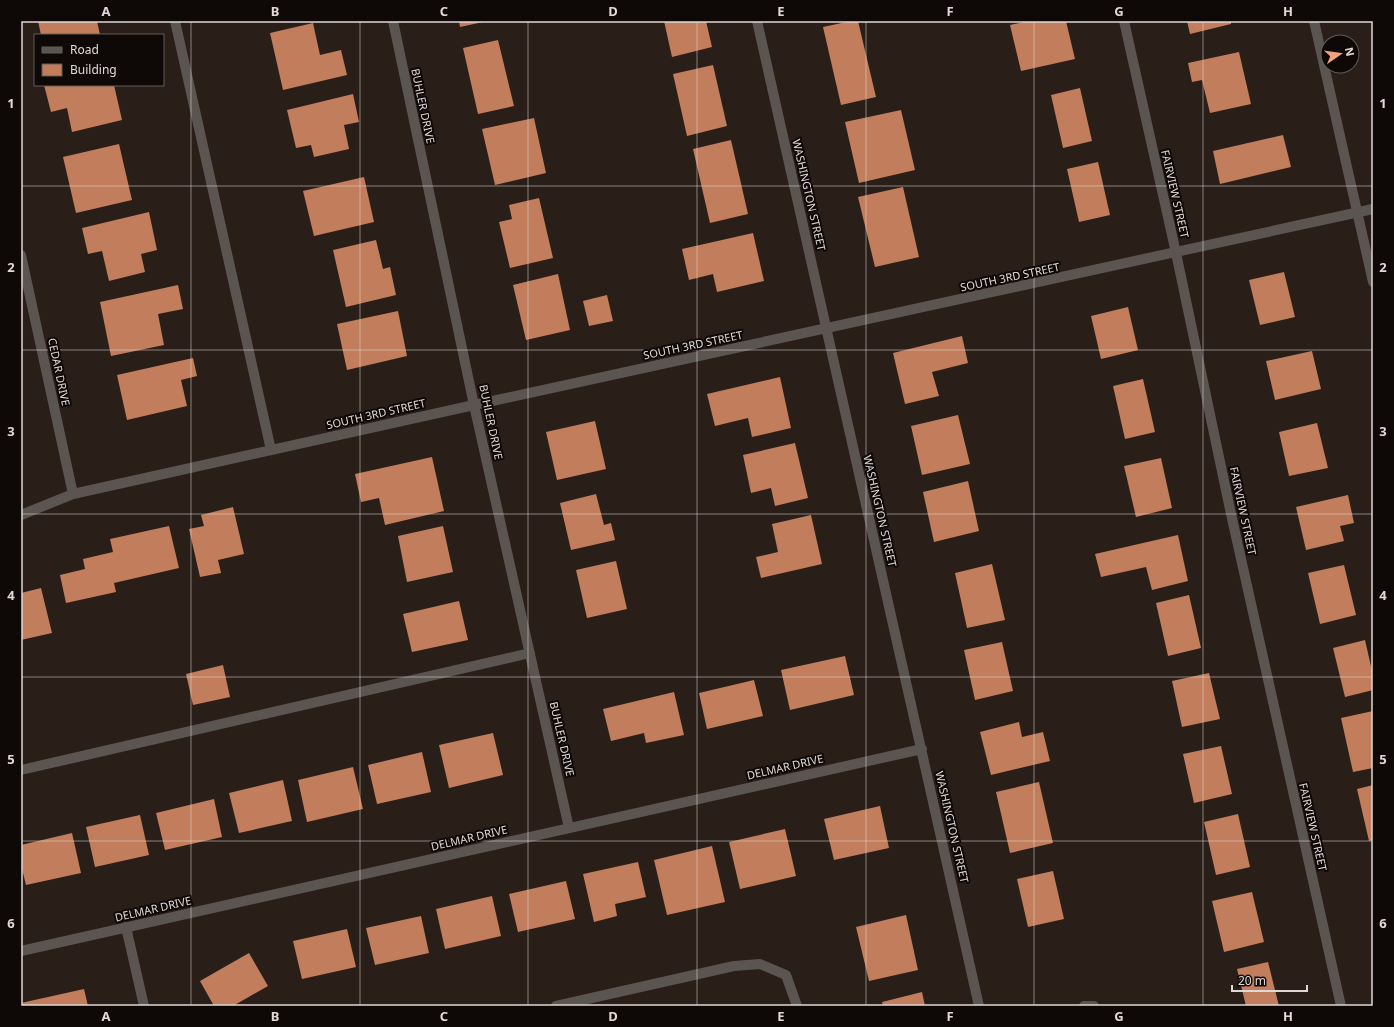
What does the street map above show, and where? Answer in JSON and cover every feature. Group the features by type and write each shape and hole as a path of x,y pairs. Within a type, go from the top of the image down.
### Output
{"street":[{"path":"175,21 271,450"},
{"name":"BUHLER DRIVE","path":"393,21 474,405 569,828"},
{"name":"WASHINGTON STREET","path":"757,21 979,1006"},
{"name":"FAIRVIEW STREET","path":"1124,21 1176,253 1232,522 1341,1006"},
{"path":"1314,21 1373,282"},
{"name":"SOUTH 3RD STREET","path":"21,515 73,494 474,405 1373,210"},
{"name":"CEDAR DRIVE","path":"21,255 73,494"},
{"path":"21,770 530,653"},
{"name":"DELMAR DRIVE","path":"21,951 922,749"},
{"path":"126,927 144,1006"},
{"path":"556,1006 734,966 760,964 786,975 797,1006"},
{"path":"1084,1006 1094,1006"}],"building":[{"path":"38,21 97,21 100,34 41,34"},
{"path":"459,21 483,21 483,22 460,27"},
{"path":"664,21 706,21 712,47 672,57"},
{"path":"858,21 876,97 841,105 823,27"},
{"path":"1029,21 1066,21 1075,59 1021,71 1010,25"},
{"path":"1187,21 1231,21 1231,24 1190,34"},
{"path":"313,23 320,55 341,50 347,75 283,90 270,33"},
{"path":"498,40 514,106 478,114 463,48"},
{"path":"1239,52 1251,104 1210,113 1202,80 1192,82 1188,63"},
{"path":"713,65 727,126 687,136 673,74"},
{"path":"44,86 114,86 122,120 72,132 67,108 51,112"},
{"path":"1080,88 1092,141 1063,148 1051,95"},
{"path":"353,94 359,122 344,125 349,149 314,157 311,145 296,148 287,110"},
{"path":"901,110 915,170 859,183 845,122"},
{"path":"534,118 546,173 495,185 482,129"},
{"path":"1283,135 1291,167 1220,184 1213,151"},
{"path":"731,140 748,214 710,223 693,149"},
{"path":"119,144 132,200 76,213 63,157"},
{"path":"1098,162 1110,215 1079,222 1067,169"},
{"path":"364,177 374,222 314,236 303,191"},
{"path":"903,187 919,257 875,267 858,197"},
{"path":"539,198 553,258 510,268 499,222 512,219 509,205"},
{"path":"149,212 157,250 141,254 145,272 109,281 102,251 88,254 82,228"},
{"path":"753,233 764,281 717,292 713,274 689,280 682,249"},
{"path":"376,240 383,269 390,267 396,295 346,307 333,250"},
{"path":"1284,272 1295,317 1260,325 1249,280"},
{"path":"558,274 570,330 526,340 513,285"},
{"path":"178,285 183,309 158,314 164,345 111,356 100,302"},
{"path":"607,295 613,321 589,326 583,301"},
{"path":"1128,307 1138,350 1101,359 1091,316"},
{"path":"398,311 407,356 347,370 337,324"},
{"path":"962,336 968,363 932,372 939,396 905,404 893,353"},
{"path":"1312,351 1321,389 1275,400 1266,361"},
{"path":"193,358 197,376 181,380 187,406 127,420 117,375"},
{"path":"780,377 791,428 752,437 748,418 715,426 707,394"},
{"path":"1143,379 1155,432 1125,439 1113,386"},
{"path":"958,415 970,464 922,475 911,426"},
{"path":"595,421 606,469 557,480 546,432"},
{"path":"1317,423 1328,468 1289,476 1279,432"},
{"path":"795,443 808,498 775,506 771,488 751,493 743,455"},
{"path":"432,457 444,511 385,525 379,498 361,502 355,474"},
{"path":"1161,458 1172,508 1136,517 1124,466"},
{"path":"968,481 979,531 934,542 923,492"},
{"path":"596,494 604,525 611,523 615,540 571,550 560,503"},
{"path":"1348,495 1354,523 1340,526 1344,541 1306,550 1296,507"},
{"path":"233,507 244,554 218,560 221,573 200,577 189,529 204,526 201,515"},
{"path":"811,515 822,564 761,578 756,557 778,552 772,524"},
{"path":"169,526 179,568 114,583 116,592 66,603 60,575 85,569 83,559 113,552 110,539"},
{"path":"443,526 453,572 407,582 398,536"},
{"path":"1178,535 1188,581 1152,590 1146,567 1101,577 1095,554"},
{"path":"616,561 627,609 587,618 576,570"},
{"path":"992,564 1005,620 967,628 955,573"},
{"path":"1344,565 1356,615 1320,624 1308,573"},
{"path":"41,588 52,633 21,640 21,593"},
{"path":"1189,595 1201,648 1168,656 1156,603"},
{"path":"459,601 468,640 412,652 403,614"},
{"path":"1365,640 1373,675 1373,690 1345,697 1333,648"},
{"path":"1002,642 1013,691 975,700 964,650"},
{"path":"845,656 854,695 790,710 781,670"},
{"path":"223,665 230,697 193,705 186,674"},
{"path":"1209,673 1220,719 1182,727 1172,681"},
{"path":"754,680 763,716 707,729 699,693"},
{"path":"674,692 684,735 646,743 644,733 611,741 603,709"},
{"path":"1373,711 1373,768 1353,772 1341,718"},
{"path":"1019,722 1022,737 1043,732 1050,761 991,775 980,732"},
{"path":"493,733 503,775 449,788 439,745"},
{"path":"1221,746 1232,794 1194,803 1183,754"},
{"path":"422,752 431,792 377,804 368,765"},
{"path":"353,767 363,809 307,822 298,780"},
{"path":"283,780 292,821 239,833 229,793"},
{"path":"1039,782 1053,843 1010,853 996,792"},
{"path":"1373,785 1373,840 1369,841 1357,789"},
{"path":"214,799 222,837 165,850 156,813"},
{"path":"880,806 889,848 834,860 824,819"},
{"path":"1238,814 1250,867 1216,875 1204,822"},
{"path":"140,815 149,855 95,867 86,827"},
{"path":"785,829 796,876 740,889 729,842"},
{"path":"72,833 81,873 26,885 21,865 21,845"},
{"path":"712,846 725,902 667,915 654,860"},
{"path":"638,862 646,897 615,904 617,916 594,922 583,874"},
{"path":"1053,871 1064,919 1028,927 1017,879"},
{"path":"566,881 575,919 518,932 509,894"},
{"path":"1252,892 1264,942 1224,952 1212,901"},
{"path":"492,896 501,936 445,949 436,909"},
{"path":"906,915 918,970 869,981 856,927"},
{"path":"421,916 429,953 375,965 366,928"},
{"path":"347,929 356,967 302,979 293,941"},
{"path":"249,953 268,986 233,1006 214,1006 200,981"},
{"path":"1268,962 1279,1006 1246,1006 1237,969"},
{"path":"84,989 88,1006 21,1006 21,1003"},
{"path":"922,992 925,1006 883,1006 882,1002"}]}
